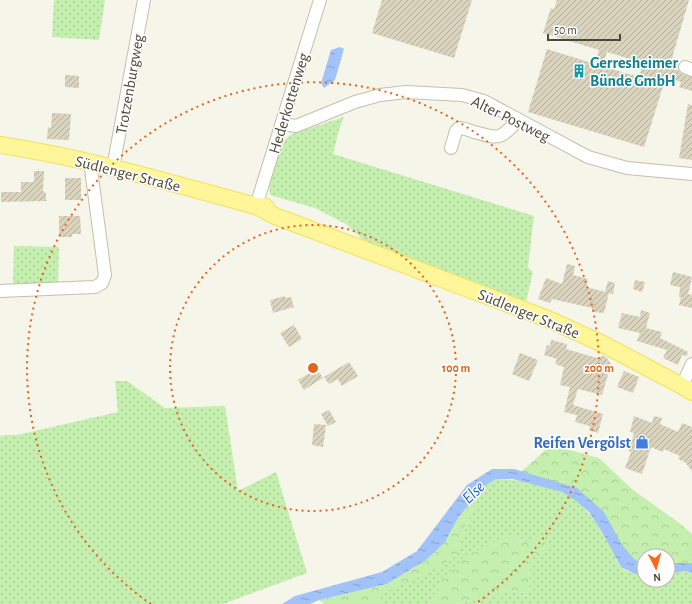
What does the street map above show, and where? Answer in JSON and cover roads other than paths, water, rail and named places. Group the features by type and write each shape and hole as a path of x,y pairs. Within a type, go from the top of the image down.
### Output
{"main road":[{"name":"Südlenger Straße","path":"0,146 36,151 93,163 256,206 275,216 548,319 603,344 687,389"}],"street":[{"name":"Trotzenburgweg","path":"113,168 144,0"},
{"name":"Hederkottenweg","path":"256,206 320,0"},
{"name":"Alter Postweg","path":"282,124 296,126 355,102 380,95 406,92 462,95 484,101 588,157 627,168 692,174"},
{"path":"451,148 458,128 493,137 500,136 507,132 518,120"},
{"path":"0,291 95,287 102,283 105,275 91,170 93,163"},
{"path":"687,389 692,364"}],"water":[{"path":"340,47 344,49 335,80 324,88 321,83 331,50"},
{"name":"Else","path":"492,469 514,469 577,488 604,512 622,545 636,560 636,574 621,567 589,512 575,500 562,492 513,479 496,479 483,487 458,518 445,542 426,560 387,584 319,600 310,604 282,604 295,596 382,572 417,551 467,485"},
{"path":"676,563 692,563 692,573 685,571 676,573"}],"place":[{"name":"Gerresheimer Bünde GmbH","path":"579,71"},
{"name":"Reifen Vergölst","path":"642,442"}]}
